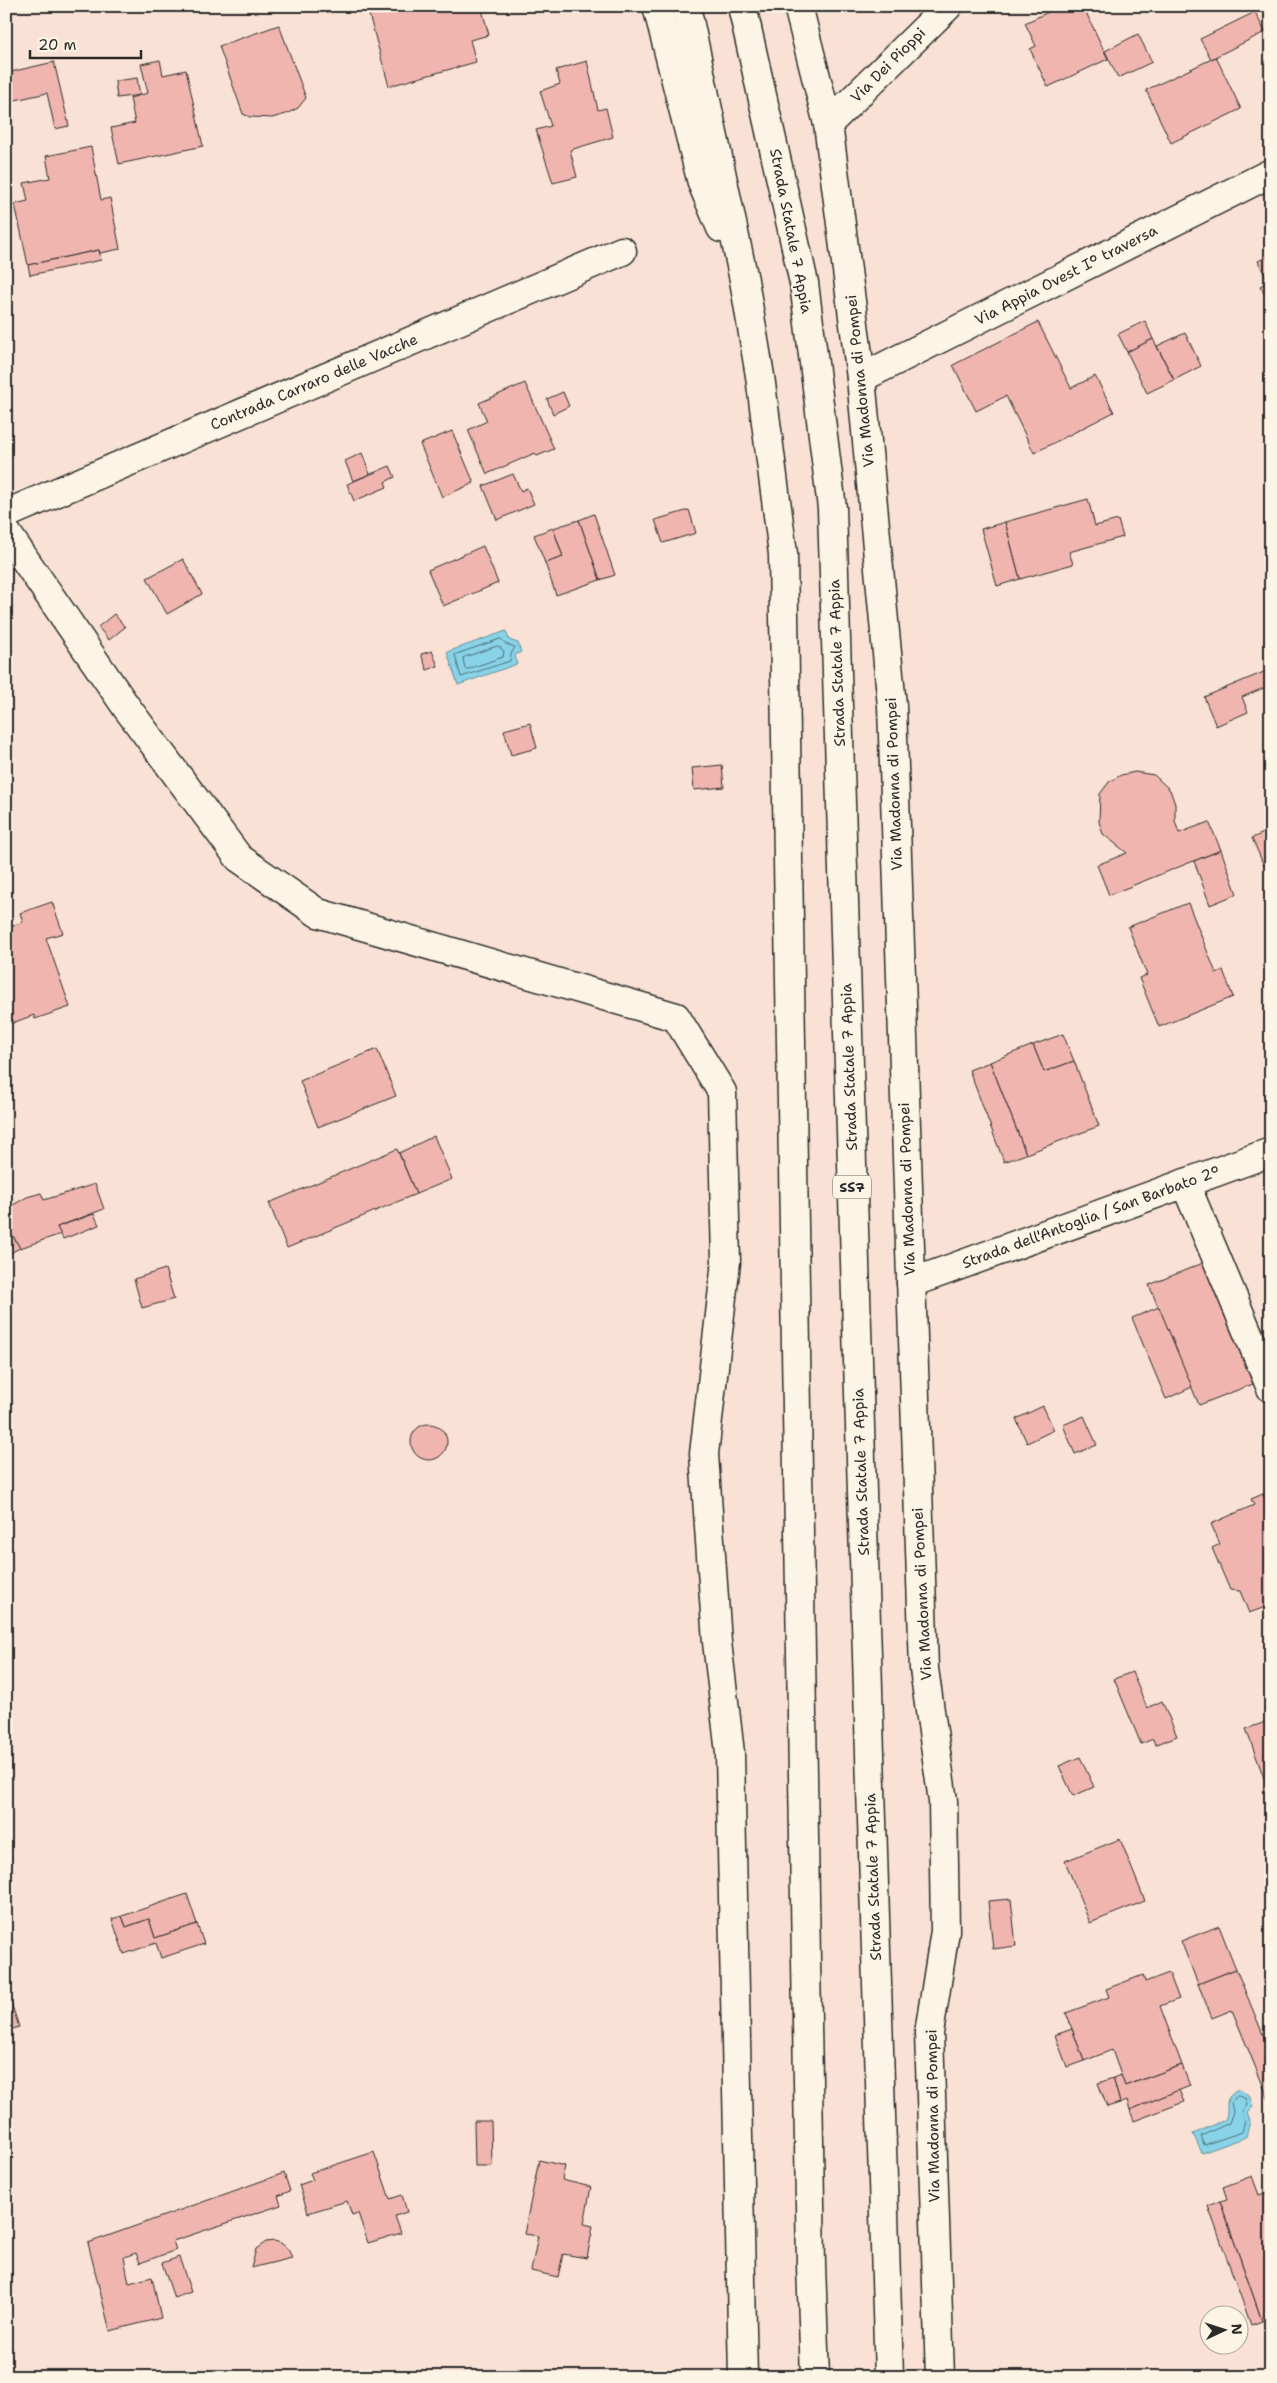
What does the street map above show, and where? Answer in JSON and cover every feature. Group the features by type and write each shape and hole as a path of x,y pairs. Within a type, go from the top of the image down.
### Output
{"main road":[{"path":"657,6 702,183 744,280"},
{"path":"686,6 744,280 760,376 783,554 810,2245 815,2377"},
{"name":"Strada Statale 7 Appia","path":"742,6 804,283 832,508 889,2377"},
{"name":"Via Madonna di Pompei","path":"798,6 828,124 862,378 892,706 924,1669 943,1802 945,1931 929,2033 940,2377"},
{"name":"Via Dei Pioppi","path":"828,124 948,6"},
{"name":"Via Appia Ovest I° traversa","path":"862,378 1271,173"},
{"name":"Contrada Carraro delle Vacche","path":"6,514 622,251"},
{"path":"6,532 127,708 239,858 318,913 676,1017 722,1092 726,1262 704,1454 717,1642 730,1753 743,2377"},
{"name":"Strada dell'Antoglia / San Barbato 2°","path":"910,1283 1271,1152"},
{"path":"1185,1183 1271,1388"}],"water":[{"path":"506,631 509,640 518,643 521,652 515,655 517,664 458,685 447,652"},
{"path":"1238,2090 1249,2095 1253,2107 1247,2113 1250,2121 1246,2137 1202,2153 1193,2134 1225,2120 1229,2097"}],"building":[{"path":"384,6 456,6 457,10 481,6 489,35 470,40 476,62 389,86 368,11"},
{"path":"1061,6 1083,6 1108,59 1048,87 1030,49 1036,46 1025,23"},
{"path":"1255,12 1265,32 1211,59 1200,39"},
{"path":"279,25 306,98 298,108 286,114 272,118 250,117 243,114 219,46"},
{"path":"1138,34 1152,62 1118,78 1105,51"},
{"path":"1216,57 1241,109 1171,143 1146,90"},
{"path":"160,60 163,75 186,70 203,146 119,164 111,128 135,123 130,98 148,93 141,64"},
{"path":"587,61 598,110 606,108 613,137 570,150 577,177 553,183 536,130 551,126 540,91 560,84 556,70"},
{"path":"54,62 69,126 55,129 47,93 6,102 6,73"},
{"path":"137,78 140,95 117,98 115,81"},
{"path":"91,147 101,200 110,198 120,249 100,253 99,250 28,265 15,204 28,201 24,183 50,178 46,156"},
{"path":"99,250 101,260 30,275 28,265"},
{"path":"1271,255 1271,306 1260,286 1268,282 1258,261"},
{"path":"1145,321 1153,339 1127,352 1118,334"},
{"path":"1038,322 1071,388 1095,376 1114,412 1034,453 1006,396 976,411 953,365"},
{"path":"1185,333 1201,366 1174,380 1157,346"},
{"path":"1153,339 1174,380 1147,393 1127,352"},
{"path":"525,383 554,449 537,456 535,453 487,474 468,430 487,421 479,403"},
{"path":"563,392 569,406 553,414 547,399"},
{"path":"452,431 474,483 442,497 420,444"},
{"path":"362,453 370,474 353,481 345,461"},
{"path":"390,466 395,477 385,482 387,487 354,501 347,484"},
{"path":"513,474 521,491 527,488 534,504 497,520 483,486"},
{"path":"1088,499 1095,526 1118,520 1123,537 1069,552 1073,564 1020,579 1005,522"},
{"path":"689,510 696,533 663,543 655,520"},
{"path":"594,514 615,575 600,580 579,520"},
{"path":"579,520 600,580 556,595 545,563 563,557 553,528"},
{"path":"1005,522 1020,579 997,586 981,529"},
{"path":"553,528 563,557 545,563 534,535"},
{"path":"483,546 498,583 443,606 428,570"},
{"path":"183,559 202,594 167,614 147,578"},
{"path":"114,614 125,627 109,640 98,627"},
{"path":"432,651 438,666 427,670 421,654"},
{"path":"1271,669 1271,685 1242,697 1248,712 1216,726 1204,697"},
{"path":"530,723 537,748 511,755 504,730"},
{"path":"722,765 724,787 694,790 692,768"},
{"path":"1135,772 1154,775 1170,790 1175,804 1175,821 1179,833 1209,822 1221,850 1109,895 1097,865 1127,853 1103,834 1099,822 1100,794 1109,782 1121,775"},
{"path":"1271,830 1271,863 1264,866 1252,838"},
{"path":"1221,850 1237,894 1210,905 1194,861"},
{"path":"52,902 63,933 46,938 70,1007 35,1019 34,1015 7,1025 6,928 23,922 20,913"},
{"path":"1188,903 1216,973 1223,970 1233,997 1159,1027 1139,978 1147,975 1128,927"},
{"path":"1063,1034 1074,1061 1044,1072 1033,1045"},
{"path":"1033,1045 1044,1072 1074,1061 1099,1126 1026,1154 990,1062"},
{"path":"377,1049 396,1096 318,1127 300,1081"},
{"path":"990,1062 1026,1154 1004,1162 969,1070"},
{"path":"434,1136 452,1179 416,1194 399,1153"},
{"path":"397,1149 416,1194 287,1248 269,1203"},
{"path":"95,1184 104,1209 57,1227 61,1234 20,1248 6,1224 6,1209 27,1197 41,1193 44,1200"},
{"path":"94,1214 99,1225 63,1239 57,1227"},
{"path":"6,1224 20,1248 6,1255"},
{"path":"1203,1263 1253,1384 1199,1405 1149,1285"},
{"path":"165,1269 174,1299 142,1308 134,1279"},
{"path":"1159,1307 1192,1387 1166,1399 1132,1318"},
{"path":"1043,1406 1054,1430 1027,1443 1016,1419"},
{"path":"1084,1416 1097,1445 1075,1454 1063,1425"},
{"path":"429,1424 441,1430 447,1442 441,1454 429,1460 417,1454 411,1442 417,1430"},
{"path":"1271,1490 1271,1517 1263,1494"},
{"path":"1263,1494 1271,1517 1271,1605 1249,1613 1240,1591 1230,1590 1212,1548 1220,1544 1211,1524 1254,1505 1251,1499"},
{"path":"1132,1672 1147,1708 1162,1701 1177,1736 1155,1745 1153,1739 1141,1744 1114,1679"},
{"path":"1271,1720 1271,1797 1246,1729"},
{"path":"1080,1757 1094,1787 1073,1796 1059,1766"},
{"path":"1120,1839 1145,1901 1090,1923 1065,1861"},
{"path":"187,1894 197,1924 155,1938 149,1919 126,1927 122,1916"},
{"path":"1011,1899 1016,1946 993,1949 988,1901"},
{"path":"122,1916 126,1927 149,1919 155,1938 197,1924 204,1944 161,1958 156,1943 124,1954 112,1919"},
{"path":"1219,1926 1236,1969 1198,1984 1181,1941"},
{"path":"1236,1969 1271,2054 1271,2105 1232,2010 1212,2018 1198,1984"},
{"path":"1169,1973 1179,1999 1160,2006 1182,2065 1125,2086 1112,2050 1084,2061 1066,2013 1109,1997 1106,1989 1143,1975 1145,1982"},
{"path":"6,1987 19,2027 6,2031"},
{"path":"1072,2029 1084,2061 1067,2067 1055,2035"},
{"path":"1182,2065 1190,2086 1130,2110 1127,2100 1120,2103 1113,2078 1121,2075 1125,2086"},
{"path":"1113,2078 1120,2103 1107,2107 1098,2083"},
{"path":"1179,2090 1184,2102 1134,2121 1130,2110"},
{"path":"474,2121 491,2121 492,2166 475,2166"},
{"path":"374,2152 390,2199 402,2195 407,2212 395,2216 401,2233 368,2243 358,2213 352,2215 347,2201 308,2213 299,2185 313,2180 310,2173"},
{"path":"539,2160 565,2166 562,2180 591,2187 584,2224 593,2226 587,2258 563,2254 558,2277 531,2271 538,2236 524,2234"},
{"path":"284,2173 290,2191 278,2196 281,2205 173,2241 176,2250 140,2263 136,2253 124,2257 129,2283 152,2277 161,2318 110,2331 88,2243"},
{"path":"1252,2176 1259,2195 1267,2192 1271,2201 1271,2318 1262,2321 1220,2201 1227,2199 1223,2187"},
{"path":"1220,2201 1262,2321 1251,2325 1250,2306 1244,2306 1208,2206"},
{"path":"274,2241 281,2243 288,2249 292,2258 251,2268 256,2249 266,2242"},
{"path":"179,2257 191,2292 174,2298 162,2263"}]}
